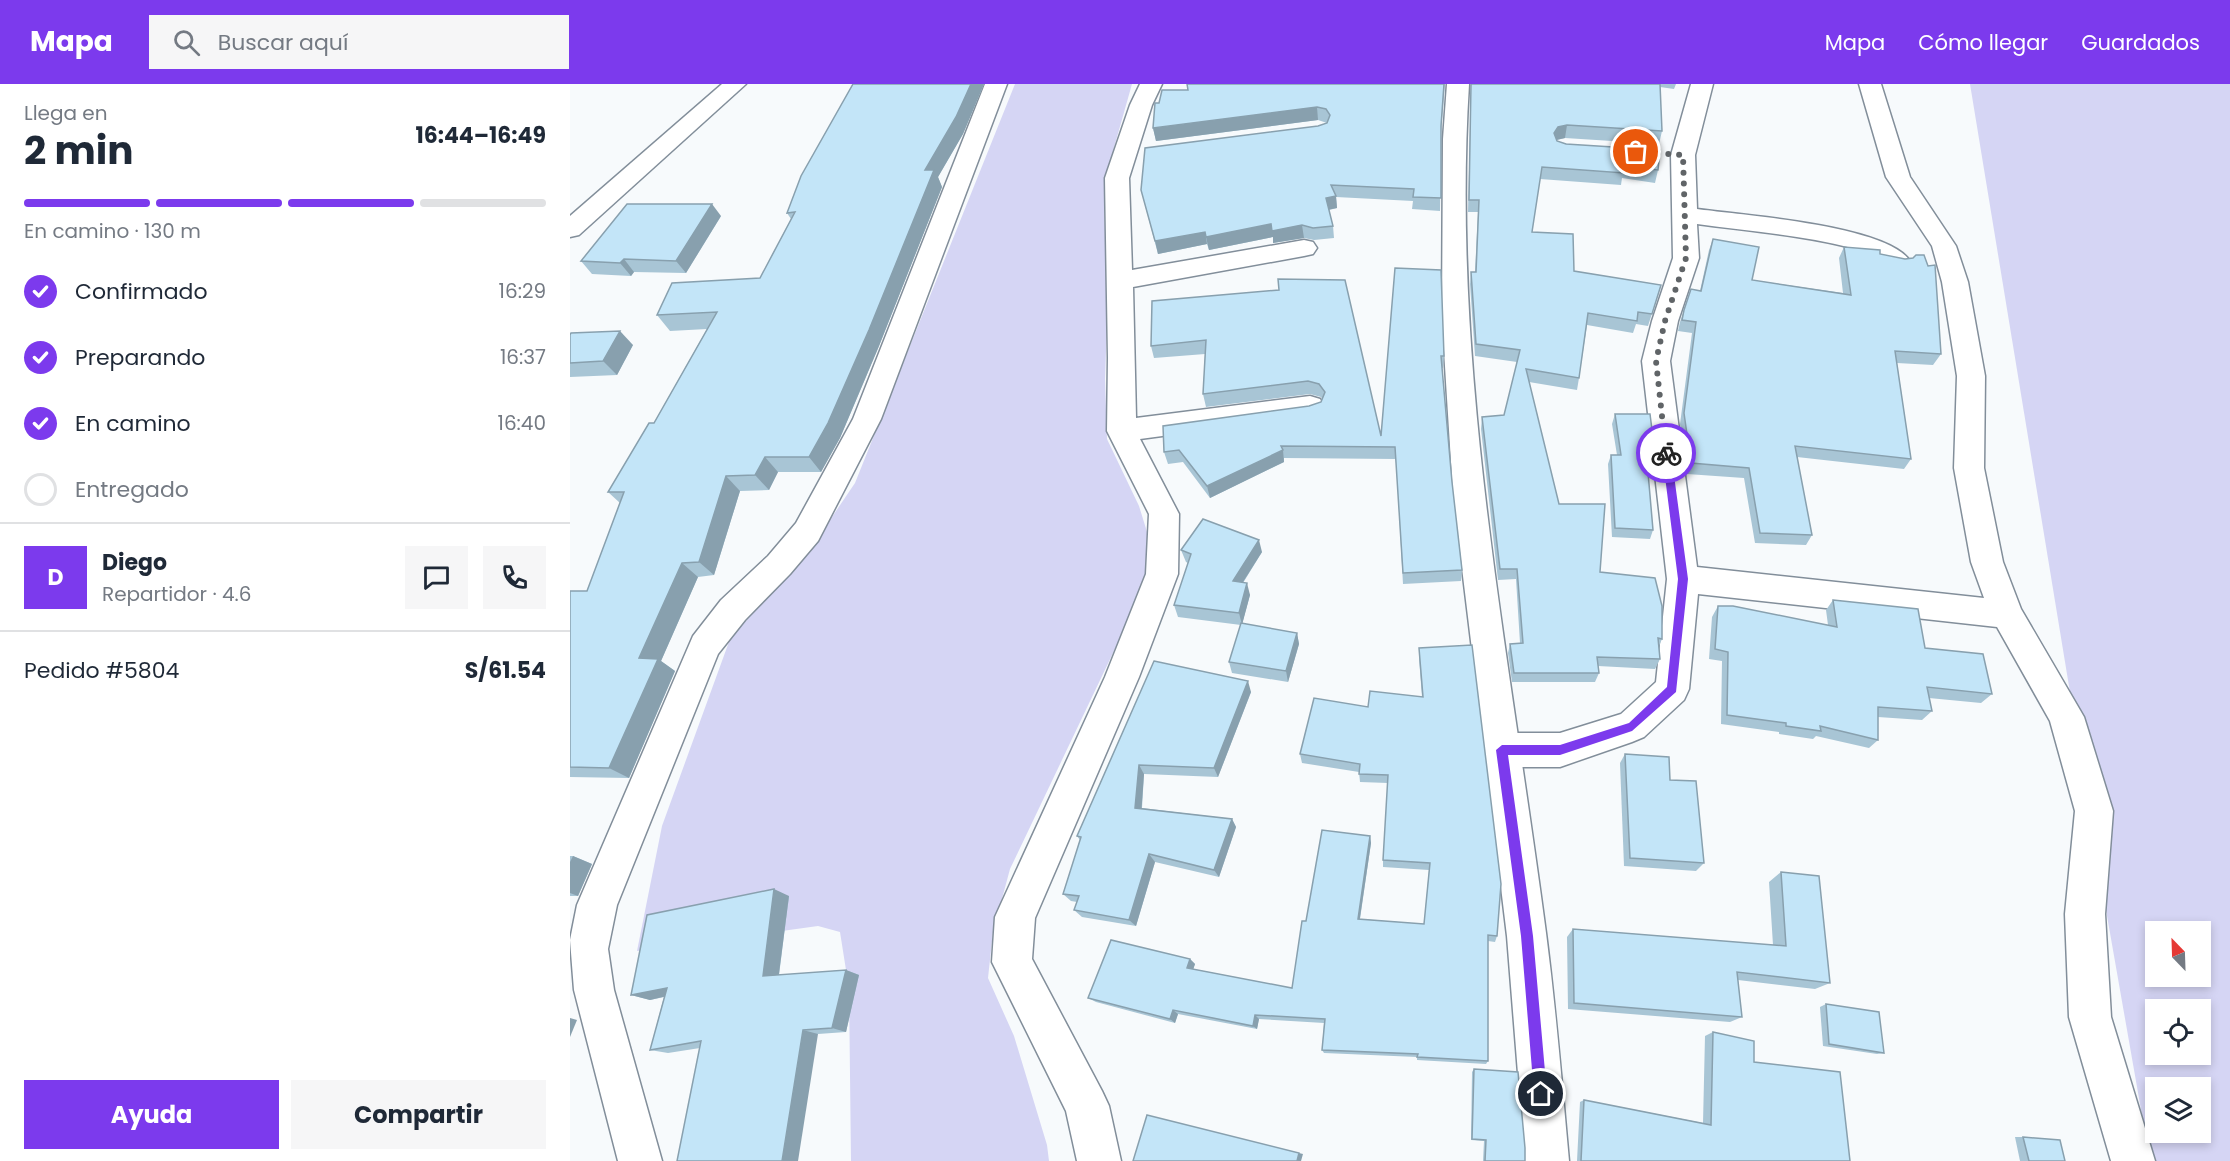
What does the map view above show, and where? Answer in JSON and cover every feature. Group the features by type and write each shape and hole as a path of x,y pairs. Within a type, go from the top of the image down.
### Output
{"street":[{"path":"570,229 735,84"},
{"path":"640,1161 594,990 588,949 597,905 705,646 733,610 779,565 807,532 867,419 996,84"},
{"path":"1099,1161 1087,1106 1012,962 1015,917 1122,677 1162,574 1164,514 1121,431 1117,178 1136,152 1141,105 1151,84"},
{"path":"1458,84 1454,139 1455,330 1468,494 1527,936 1547,1161"},
{"path":"1502,750 1560,750 1632,726 1672,689 1683,579 1656,361 1665,321 1686,258 1685,215 1672,154 1702,84"},
{"path":"1870,84 1898,177 1944,246 1955,282 1971,376 1969,468 1987,562 2007,614 2066,717 2094,811 2085,914 2090,1017 2133,1161"},
{"path":"1685,215 1797,230 1855,241 1877,248 1897,261"},
{"path":"1120,281 1304,248"},
{"path":"1121,431 1310,406"},
{"path":"1683,579 2007,614"}],"shaded area":[{"path":"1015,84 1132,84 1104,183 1107,439 1139,506 1152,548 1143,590 1010,869 993,932 988,978 1014,1036 1047,1145 1049,1161 851,1161 849,989 840,932 818,926 637,951 662,826 730,639 813,545 855,483"},
{"path":"1970,84 2230,84 2230,1161 2150,1161 2147,1143 2211,1143 2211,1077 2145,1077 2145,1132 2103,893"}],"building":[{"path":"853,84 971,84 956,117 925,170 934,170 869,330 828,423 809,457 765,457 755,475 726,476 699,562 682,563 639,658 658,659 609,768 570,767 570,591 587,591 624,492 608,492 649,423 654,423 717,312 657,315 672,283 760,278 795,212 787,213 801,176"},
{"path":"1187,84 1444,84 1441,126 1441,198 1413,197 1414,189 1331,185 1336,196 1326,198 1333,226 1313,228 1302,225 1272,231 1271,224 1206,237 1205,232 1155,241 1141,190 1145,148 1318,126 1327,123 1330,115 1326,109 1317,107 1153,128 1155,103 1159,103 1162,90 1188,90"},
{"path":"1471,84 1660,84 1662,131 1567,125 1558,127 1554,133 1557,141 1566,144 1660,150 1658,170 1624,166 1624,173 1542,167 1532,232 1573,234 1574,271 1661,285 1652,314 1638,312 1637,321 1588,313 1579,378 1526,369 1559,504 1605,504 1600,572 1655,578 1662,606 1662,639 1658,638 1660,659 1597,657 1599,673 1514,673 1510,644 1523,643 1517,569 1500,569 1482,417 1504,415 1520,350 1476,344 1471,272 1476,272 1479,200 1469,200"},
{"path":"627,204 712,204 676,261 624,259 620,263 581,261"},
{"path":"1713,239 1759,247 1752,280 1851,295 1844,247 1880,250 1880,254 1905,259 1924,255 1928,266 1935,265 1941,354 1895,351 1911,459 1795,446 1812,535 1760,533 1749,468 1691,463 1684,413 1696,322 1682,320 1691,289 1701,291"},
{"path":"1395,268 1441,270 1444,356 1441,356 1462,570 1403,573 1395,447 1281,446 1283,450 1207,486 1179,450 1164,452 1163,426 1309,406 1321,402 1325,392 1319,384 1308,381 1203,394 1206,340 1151,346 1152,301 1279,290 1278,279 1345,280 1381,436"},
{"path":"620,331 603,361 570,363 571,333"},
{"path":"1615,414 1650,414 1656,462 1647,461 1653,530 1615,528 1611,455 1621,455"},
{"path":"1203,519 1259,540 1233,581 1247,583 1239,613 1174,605 1191,554 1181,550"},
{"path":"1833,600 1918,609 1925,648 1983,654 1992,694 1927,687 1932,711 1878,707 1878,740 1820,726 1821,731 1786,726 1786,723 1727,715 1728,652 1715,649 1718,606 1733,606 1837,627"},
{"path":"1241,623 1297,633 1286,671 1229,662"},
{"path":"1472,645 1501,884 1497,936 1488,935 1488,1061 1417,1057 1418,1054 1322,1050 1325,1019 1255,1015 1253,1026 1173,1010 1170,1019 1088,998 1111,940 1190,959 1187,968 1292,988 1302,921 1306,921 1322,830 1370,836 1358,919 1424,924 1430,863 1383,860 1388,775 1359,774 1360,764 1300,754 1314,698 1368,707 1370,691 1423,697 1419,648"},
{"path":"1154,661 1248,681 1214,768 1139,765 1135,808 1232,819 1214,870 1149,854 1129,920 1074,910 1079,896 1063,894 1081,837 1077,836"},
{"path":"1625,754 1669,757 1670,780 1696,781 1704,863 1630,858"},
{"path":"1781,872 1819,876 1830,983 1737,972 1742,1017 1574,1003 1573,929 1786,946"},
{"path":"774,889 763,976 846,970 832,1028 803,1030 782,1161 677,1161 701,1041 650,1050 667,988 631,995 647,915"},
{"path":"1826,1004 1879,1012 1884,1053 1829,1044"},
{"path":"1713,1032 1754,1041 1754,1062 1840,1072 1850,1161 1581,1161 1584,1100 1711,1125"},
{"path":"1474,1069 1518,1072 1525,1161 1485,1161 1486,1140 1472,1139"},
{"path":"1147,1115 1299,1153 1297,1161 1133,1161"},
{"path":"2023,1137 2060,1140 2065,1161 2029,1161"}],"way so far":[{"path":"1636,152 1683,155 1686,258 1665,321 1656,361 1666,453"}],"route":[{"path":"1541,1094 1527,936 1502,750 1560,750 1632,726 1672,689 1683,579 1666,453"}]}
